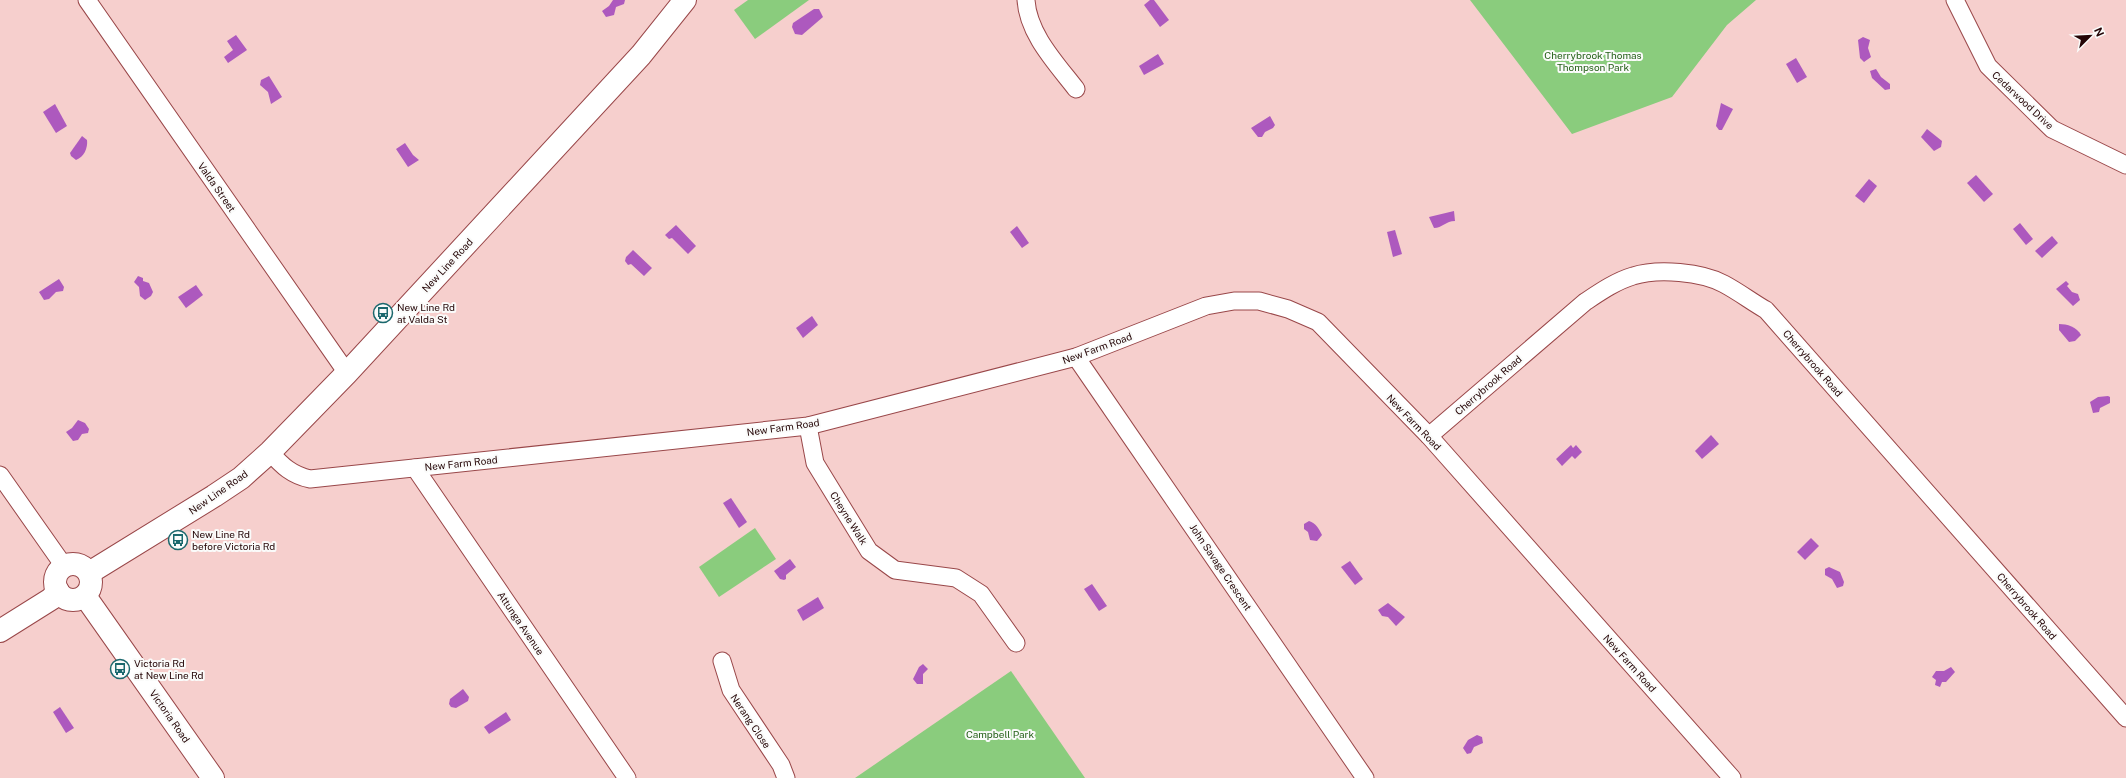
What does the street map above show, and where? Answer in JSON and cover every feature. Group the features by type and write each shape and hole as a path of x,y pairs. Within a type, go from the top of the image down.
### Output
{"main road":[{"name":"New Line Road","path":"89,573 241,478 270,452 347,373 641,55 685,0"},
{"path":"75,564 81,565 89,573 92,582 85,596 73,600 67,599 58,592 55,580 57,574 64,566 75,564"},
{"path":"0,631 50,599 58,592"},
{"name":"Victoria Road","path":"85,596 213,778"}],"street":[{"name":"Valda Street","path":"87,0 347,373"},
{"path":"1026,0 1027,14 1046,50 1076,89"},
{"name":"Cedarwood Drive","path":"1955,0 1988,66 2052,129 2126,165"},
{"name":"Cherrybrook Road","path":"1429,436 1585,302 1607,288 1634,275 1670,272 1698,275 1723,283 1766,310 2126,718"},
{"name":"New Farm Road","path":"270,452 290,471 299,477 310,479 808,426 1076,357 1206,306 1234,301 1259,301 1288,309 1318,322 1429,436 1732,778"},
{"name":"John Savage Crescent","path":"1076,357 1365,778"},
{"name":"Cheyne Walk","path":"808,426 815,463 870,551 895,570 956,578 981,594 1016,643"},
{"name":"Attunga Avenue","path":"415,468 627,778"},
{"path":"0,475 64,566"},
{"name":"Nerang Close","path":"722,661 731,690 782,765 786,778"}],"green space":[{"path":"748,0 809,0 755,39 734,10"},
{"name":"Cherrybrook Thomas Thompson Park","path":"1470,0 1756,0 1727,25 1672,97 1572,134"},
{"path":"755,528 776,559 719,597 699,567"},
{"name":"Campbell Park","path":"1011,671 1085,778 855,778"}],"shaded area":[{"path":"613,0 625,0 624,4 616,7 614,15 606,17 602,11 609,6"},
{"path":"1150,0 1154,0 1169,20 1160,27 1144,5"},
{"path":"814,9 819,9 823,17 802,35 795,34 792,27 793,23"},
{"path":"236,35 247,50 228,63 224,57 233,50 227,41"},
{"path":"1863,37 1870,40 1868,48 1871,57 1864,62 1860,58 1858,40"},
{"path":"1158,54 1164,64 1144,75 1139,66"},
{"path":"1796,58 1807,77 1797,83 1786,64"},
{"path":"1876,69 1881,77 1890,84 1890,89 1885,90 1872,78 1870,71"},
{"path":"269,76 282,97 271,104 268,92 260,85 261,80"},
{"path":"1721,103 1733,109 1722,130 1719,130 1716,126"},
{"path":"55,104 67,126 56,133 43,112"},
{"path":"1270,116 1275,125 1273,128 1265,132 1262,137 1258,137 1251,128"},
{"path":"1927,129 1942,141 1941,147 1934,151 1921,137"},
{"path":"82,136 87,140 87,146 85,152 79,159 76,160 70,153"},
{"path":"405,143 413,155 419,160 408,167 396,149"},
{"path":"1976,175 1993,194 1984,202 1967,183"},
{"path":"1869,179 1877,186 1864,203 1855,196"},
{"path":"1454,211 1455,221 1434,228 1429,217"},
{"path":"2020,223 2033,239 2026,245 2013,229"},
{"path":"676,225 696,246 688,254 672,238 669,239 665,235"},
{"path":"1017,226 1029,243 1022,248 1010,232"},
{"path":"1395,230 1402,254 1393,257 1387,232"},
{"path":"2052,236 2058,243 2042,258 2035,251"},
{"path":"633,250 652,268 644,276 631,264 628,265 625,261 626,257"},
{"path":"138,276 143,278 143,281 149,283 153,292 151,296 145,300 140,296 139,287 134,282"},
{"path":"59,279 64,287 63,291 56,292 49,299 44,300 39,292"},
{"path":"2066,281 2069,284 2067,286 2072,292 2078,294 2080,300 2073,306 2056,289"},
{"path":"196,285 203,295 186,308 178,297"},
{"path":"812,316 818,325 803,338 796,328"},
{"path":"2059,324 2072,326 2081,335 2075,341 2069,342 2059,330"},
{"path":"2098,397 2110,397 2110,403 2100,408 2099,412 2093,413 2090,402"},
{"path":"78,420 85,423 89,429 88,433 82,434 78,440 73,441 66,432 72,428"},
{"path":"1711,435 1719,444 1702,459 1695,451"},
{"path":"1571,445 1573,448 1576,445 1582,452 1575,459 1572,456 1562,466 1556,459"},
{"path":"731,498 747,522 739,528 723,503"},
{"path":"1309,521 1318,528 1322,535 1317,541 1310,540 1308,532 1304,529 1304,524"},
{"path":"1811,538 1819,546 1805,560 1797,552"},
{"path":"790,559 796,567 786,575 786,579 780,579 774,571"},
{"path":"1350,561 1363,579 1355,585 1341,567"},
{"path":"1829,567 1840,572 1844,582 1843,586 1837,588 1832,579 1825,575 1825,569"},
{"path":"1092,584 1107,606 1099,611 1084,589"},
{"path":"818,597 824,608 803,621 797,610"},
{"path":"1388,603 1405,617 1396,626 1388,617 1382,616 1378,610"},
{"path":"923,664 928,669 923,674 923,684 917,684 913,679 919,667"},
{"path":"1951,667 1955,672 1946,682 1942,682 1940,687 1935,685 1936,680 1932,677 1936,671 1944,671"},
{"path":"463,689 469,697 468,701 456,708 451,707 449,704 450,699"},
{"path":"60,707 74,728 66,733 53,712"},
{"path":"506,712 511,720 489,734 484,727"},
{"path":"1477,735 1482,737 1483,743 1474,747 1471,753 1467,754 1463,748 1468,740"}],"place":[{"name":"New Line Rd at Valda St","path":"383,313"},
{"name":"New Line Rd before Victoria Rd","path":"178,540"},
{"name":"Victoria Rd at New Line Rd","path":"120,669"}]}
